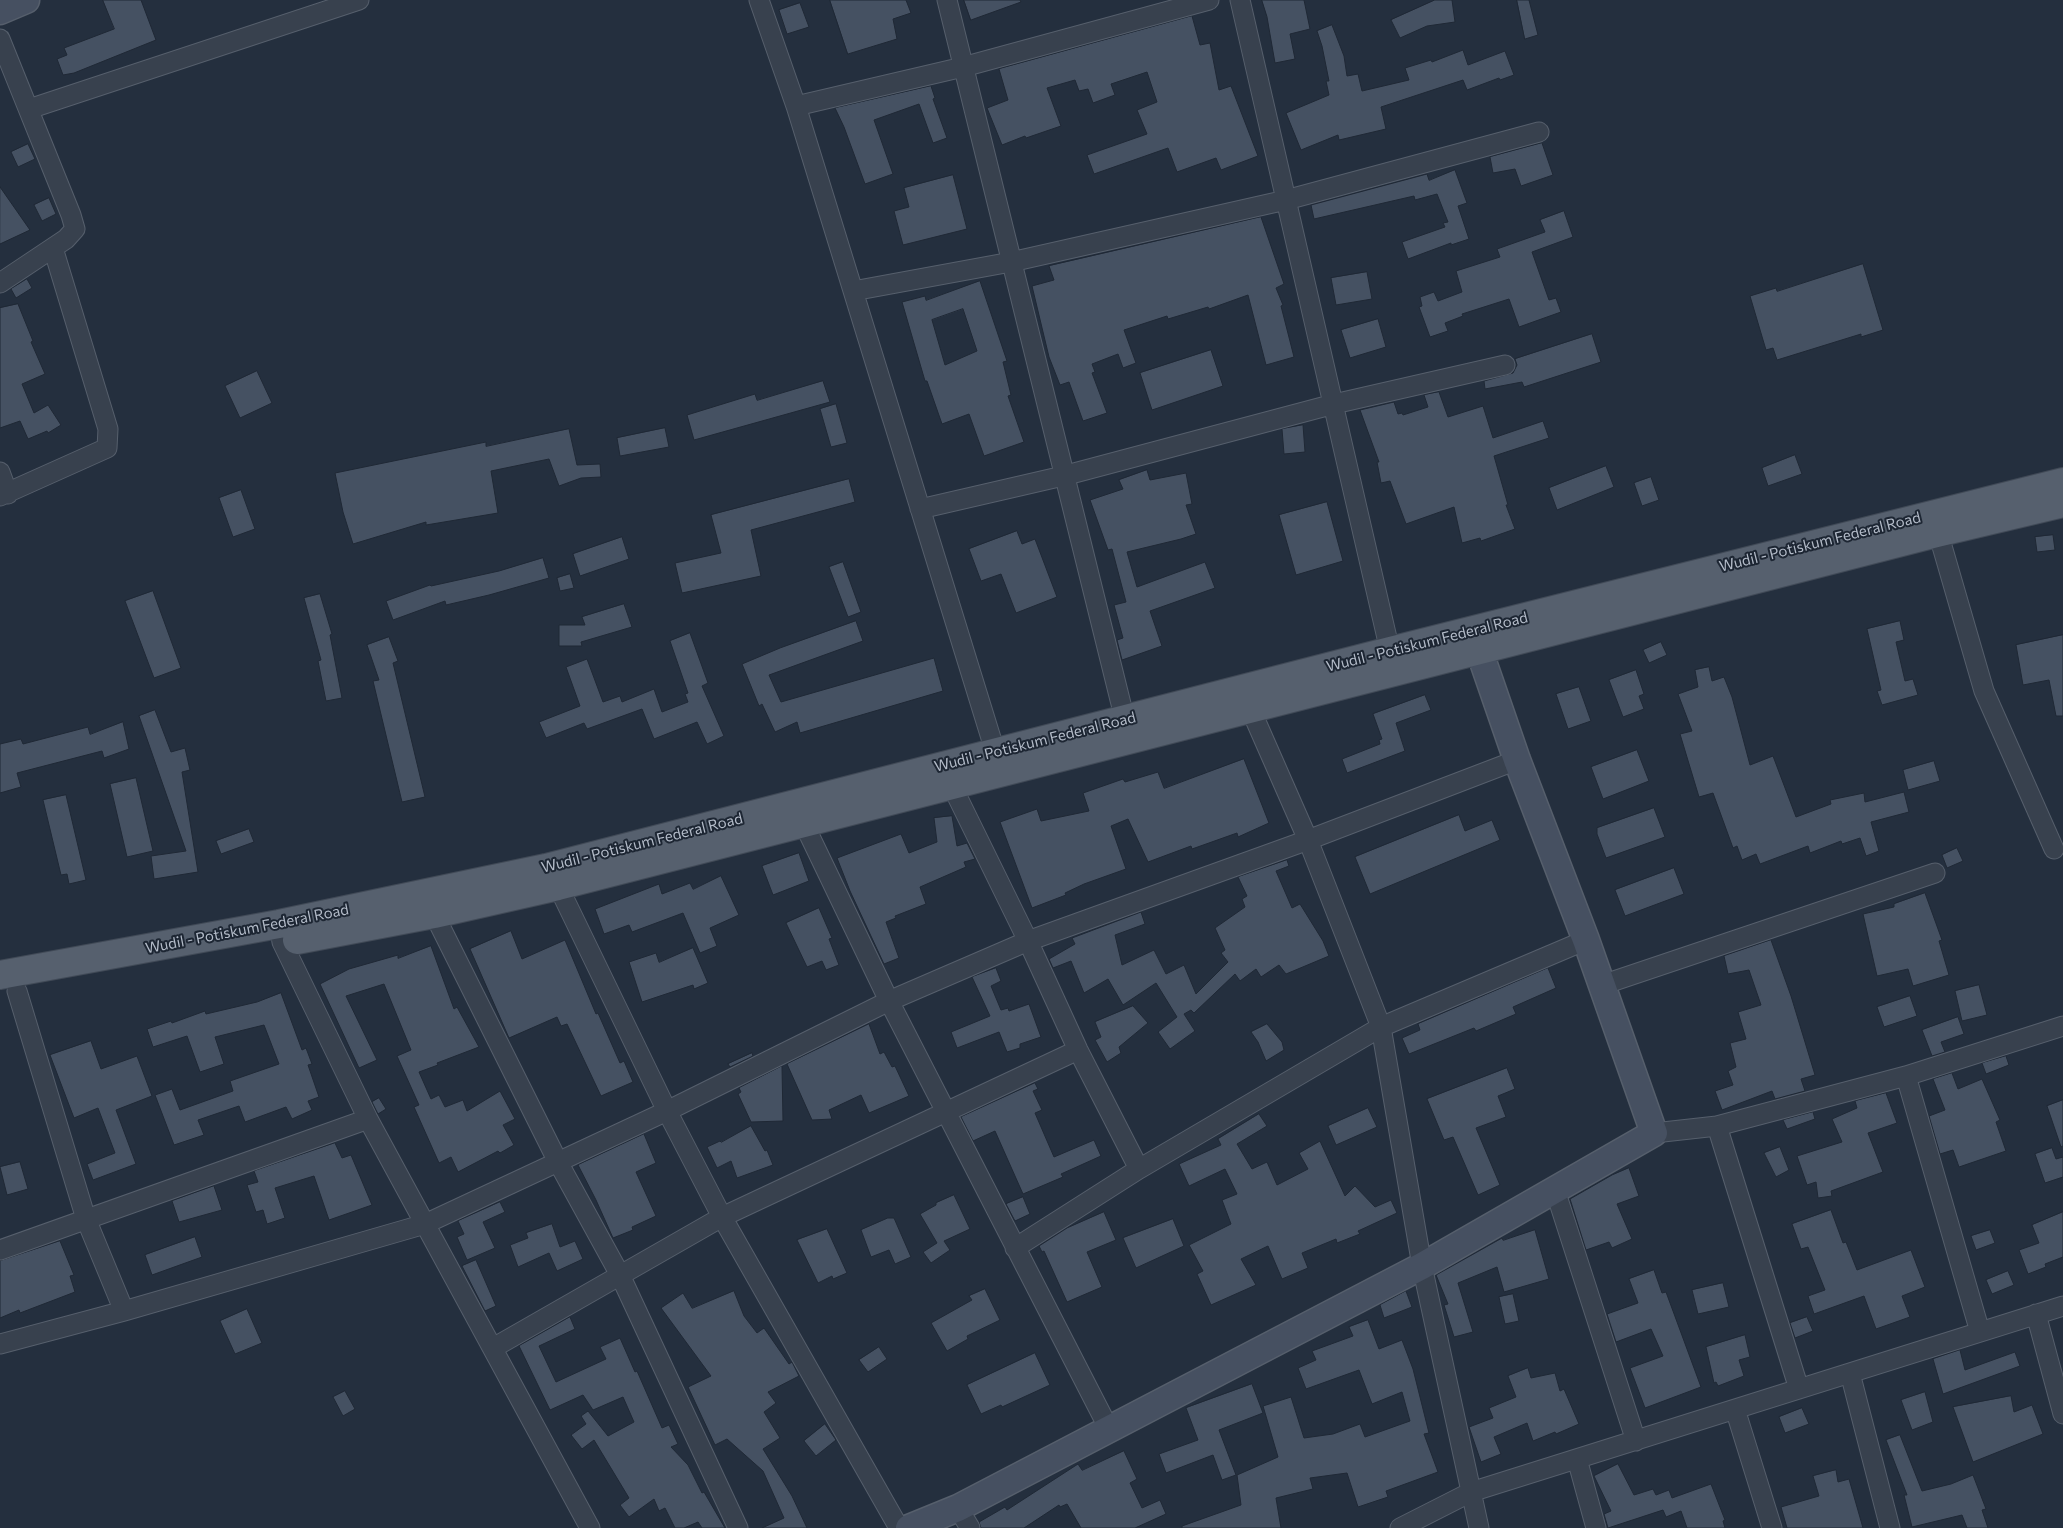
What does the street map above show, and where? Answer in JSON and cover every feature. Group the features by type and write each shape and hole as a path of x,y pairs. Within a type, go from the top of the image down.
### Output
{"main road":[{"name":"Wudil - Potiskum Federal Road","path":"6,987 280,933 998,761 1250,708 1479,650 1935,523 2063,482"},
{"name":"Wudil - Potiskum Federal Road","path":"280,933 434,914 558,886 803,822 952,786 998,761 1125,720 1390,650 1935,523 2063,503"}],"street":[{"path":"0,11 26,0"},
{"path":"759,0 796,106 998,761"},
{"path":"947,0 1125,720"},
{"path":"796,106 963,67 1209,0"},
{"path":"1240,0 1390,650"},
{"path":"29,110 355,1"},
{"path":"0,39 75,229 66,239 0,283"},
{"path":"853,291 1011,262 1286,200 1539,132"},
{"path":"0,472 4,495 107,448 108,429 53,248"},
{"path":"920,509 1064,476 1334,404 1505,365"},
{"path":"1935,523 1984,691 2054,849"},
{"path":"1479,650 1517,760 1586,940 1654,1133"},
{"path":"1250,708 1308,840 1381,1027 1422,1266 1479,1528"},
{"path":"0,1344 124,1311 425,1224 668,1111 889,1001 1028,941 1308,840 1517,760"},
{"path":"952,786 1028,941 1078,1050 1139,1169"},
{"path":"803,822 945,1113 1109,1429"},
{"path":"1602,985 1935,873"},
{"path":"558,886 722,1217 899,1528"},
{"path":"434,914 558,1162 620,1275 738,1528"},
{"path":"280,933 368,1119 590,1528"},
{"path":"1015,1248 1139,1169 1381,1027 1586,940"},
{"path":"6,987 86,1219 124,1311"},
{"path":"909,1528 964,1518 1109,1429 1422,1266 1654,1133 1717,1126 1906,1076 2063,1026"},
{"path":"493,1348 722,1217 1078,1050"},
{"path":"1906,1076 1980,1332"},
{"path":"0,1250 368,1119"},
{"path":"1717,1126 1799,1389"},
{"path":"1555,1190 1636,1441"},
{"path":"1400,1528 1471,1492 2063,1306"},
{"path":"2036,1314 2063,1414"},
{"path":"1850,1373 1890,1528"},
{"path":"1736,1409 1772,1528"},
{"path":"1577,1459 1596,1528"}],"building":[{"path":"103,0 141,0 156,40 74,73 63,75 57,59 67,55 64,48 114,29"},
{"path":"830,0 906,0 911,13 893,19 897,39 848,54"},
{"path":"964,0 1020,0 1021,2 971,20"},
{"path":"1262,0 1304,0 1310,29 1290,34 1295,59 1275,63"},
{"path":"1435,0 1452,0 1455,22 1427,26 1400,38 1391,20"},
{"path":"1517,0 1529,0 1538,35 1525,39"},
{"path":"800,3 809,27 787,34 779,10"},
{"path":"1192,16 1200,45 1210,43 1219,90 1231,86 1258,156 1221,170 1216,158 1177,172 1168,148 1094,174 1087,155 1147,134 1137,110 1157,102 1147,72 1111,84 1115,95 1093,103 1088,89 1079,91 1075,80 1047,88 1061,126 1026,138 1025,136 1002,145 987,108 1008,100 999,69"},
{"path":"1332,25 1344,56 1347,76 1358,74 1362,91 1409,80 1405,68 1431,60 1432,62 1463,50 1468,65 1505,51 1514,75 1500,80 1499,78 1467,90 1463,80 1381,107 1386,129 1339,140 1338,135 1301,150 1286,113 1329,95 1326,81 1329,81 1317,31"},
{"path":"931,86 935,98 933,99 947,138 933,143 919,104 874,120 893,174 865,184 835,108"},
{"path":"1542,143 1553,175 1521,186 1515,169 1493,173 1490,157"},
{"path":"28,144 35,159 18,167 11,152"},
{"path":"1455,170 1467,203 1458,206 1469,239 1451,245 1451,243 1408,259 1402,242 1445,227 1443,223 1448,222 1437,194 1415,200 1414,196 1314,219 1311,205 1427,174 1429,180"},
{"path":"953,175 967,229 903,245 894,211 909,207 904,188"},
{"path":"0,187 30,230 0,244"},
{"path":"49,198 56,214 42,221 34,205"},
{"path":"1564,211 1573,237 1532,252 1549,300 1556,298 1561,312 1519,327 1509,299 1462,314 1463,316 1445,323 1448,331 1430,337 1419,307 1422,306 1420,297 1434,292 1438,301 1462,292 1456,271 1500,257 1497,249 1545,232 1540,220"},
{"path":"1261,217 1284,284 1276,288 1283,305 1281,306 1294,357 1266,365 1248,295 1209,309 1208,307 1168,319 1167,316 1124,330 1136,363 1123,368 1118,354 1092,364 1095,372 1092,373 1107,413 1083,421 1069,382 1060,385 1049,357 1032,286 1054,280 1049,266"},
{"path":"1863,264 1883,330 1861,337 1861,334 1777,360 1773,348 1766,350 1750,296 1776,288 1777,291"},
{"path":"1367,272 1372,299 1336,305 1331,278"},
{"path":"27,279 32,288 16,298 11,289"},
{"path":"980,281 1007,361 1003,362 1011,395 1008,396 1024,442 984,456 969,414 942,424 927,381 925,381 902,302 925,296 926,300","holes":["963,309 977,351 945,365 932,320"]},
{"path":"18,304 33,341 31,342 45,374 22,384 34,413 48,405 61,425 48,433 47,431 28,439 20,421 0,428 0,308"},
{"path":"1378,319 1386,347 1350,358 1341,330"},
{"path":"1592,334 1601,362 1524,387 1522,382 1485,389 1484,381 1513,373 1517,365 1515,359"},
{"path":"1211,350 1223,386 1152,410 1140,373"},
{"path":"257,371 272,403 240,418 225,386"},
{"path":"823,381 830,402 694,440 687,415 755,394 757,400"},
{"path":"1439,392 1448,417 1483,406 1493,438 1543,421 1549,438 1494,456 1508,505 1506,505 1515,529 1481,541 1480,538 1462,543 1454,507 1406,524 1390,481 1381,483 1377,462 1379,462 1360,410 1394,402 1398,414 1402,413 1403,415 1428,407 1424,395"},
{"path":"836,404 847,443 831,447 820,409"},
{"path":"1303,425 1305,452 1284,454 1282,429"},
{"path":"665,428 669,447 620,456 617,438"},
{"path":"569,429 577,465 600,464 601,477 581,478 559,486 549,459 491,471 498,513 426,525 426,522 353,544 343,512 335,473 486,442 486,446"},
{"path":"1795,455 1802,474 1768,486 1762,468"},
{"path":"1606,466 1614,487 1557,510 1549,488"},
{"path":"1147,470 1150,480 1186,473 1192,504 1186,505 1196,534 1127,552 1137,587 1205,562 1215,588 1150,611 1162,646 1122,660 1117,640 1123,638 1114,605 1126,602 1112,549 1108,550 1090,500 1123,489 1119,480"},
{"path":"1651,477 1659,500 1642,506 1634,483"},
{"path":"849,479 855,502 751,530 761,576 682,593 675,563 721,553 711,515"},
{"path":"241,490 255,529 233,537 219,498"},
{"path":"1327,502 1343,561 1296,575 1279,515"},
{"path":"1017,531 1022,544 1035,539 1057,597 1016,613 1001,574 981,581 969,549"},
{"path":"2053,535 2055,550 2037,552 2035,537"},
{"path":"622,537 629,559 580,576 573,554"},
{"path":"543,558 549,578 489,595 446,605 445,601 393,620 386,601 430,585 499,571"},
{"path":"843,562 861,612 848,617 829,567"},
{"path":"570,574 574,588 560,591 557,578"},
{"path":"153,591 181,668 154,678 125,601"},
{"path":"320,594 332,634 330,635 342,698 326,701 318,661 321,660 304,598"},
{"path":"624,604 632,627 581,642 582,646 559,646 559,625 585,625 582,617"},
{"path":"856,621 863,641 769,675 781,702 934,658 943,691 800,733 797,722 775,732 762,704 759,706 742,664 780,648"},
{"path":"1900,621 1904,640 1896,642 1905,681 1913,679 1918,695 1882,705 1877,691 1881,690 1867,629"},
{"path":"690,633 708,683 702,686 724,736 707,744 697,722 654,739 642,709 587,729 584,723 546,738 539,722 580,706 566,667 587,659 603,702 620,696 622,702 654,689 662,712 688,702 685,694 688,693 670,641"},
{"path":"2063,635 2063,716 2056,716 2049,680 2023,685 2016,645"},
{"path":"389,637 398,661 393,663 425,797 402,802 373,681 379,680 367,645"},
{"path":"1661,642 1667,655 1649,663 1643,650"},
{"path":"1709,667 1712,681 1724,677 1732,697 1750,765 1773,756 1796,817 1831,804 1830,800 1864,793 1865,802 1904,792 1909,812 1871,822 1879,851 1866,856 1860,838 1842,844 1841,841 1810,853 1808,846 1760,864 1756,854 1742,860 1737,846 1733,848 1713,793 1699,797 1680,734 1692,731 1678,694 1698,687 1695,670"},
{"path":"1636,670 1644,694 1639,696 1644,709 1623,717 1609,680"},
{"path":"1579,687 1591,721 1568,729 1556,694"},
{"path":"1425,695 1431,710 1396,723 1405,751 1347,773 1342,759 1380,744 1379,740 1382,739 1373,714"},
{"path":"155,710 171,752 185,748 190,770 182,772 198,872 154,879 151,856 186,851 139,716"},
{"path":"123,722 129,749 104,758 102,751 17,773 21,787 0,793 0,744 21,739 23,744 88,727 90,734"},
{"path":"1637,750 1649,781 1603,799 1591,767"},
{"path":"1244,759 1269,823 1238,837 1237,833 1192,849 1191,846 1148,862 1128,819 1111,826 1126,869 1084,884 1065,893 1066,895 1032,908 1000,822 1037,809 1041,821 1089,811 1083,793 1123,779 1125,782 1158,772 1164,788"},
{"path":"1934,761 1940,781 1908,790 1903,770"},
{"path":"136,778 153,851 127,857 110,784"},
{"path":"66,795 86,880 69,884 67,874 61,875 43,800"},
{"path":"1654,808 1665,837 1606,858 1597,834 1597,828"},
{"path":"1459,815 1465,831 1492,820 1500,840 1370,894 1355,857"},
{"path":"952,816 957,846 967,843 975,859 964,862 966,867 920,887 926,904 895,916 896,918 886,922 899,958 884,964 837,858 901,834 909,853 937,842 934,818"},
{"path":"249,829 254,842 221,854 216,841"},
{"path":"1957,848 1963,861 1947,868 1942,855"},
{"path":"799,853 809,881 773,895 762,866"},
{"path":"1287,860 1289,866 1276,871 1292,908 1300,904 1323,941 1329,956 1286,974 1279,965 1261,977 1256,969 1240,981 1235,974 1194,1013 1191,1010 1184,1014 1195,1031 1170,1049 1158,1032 1177,1017 1156,983 1123,1005 1108,979 1084,993 1071,961 1053,968 1049,959 1075,944 1072,938 1141,912 1145,924 1115,935 1122,965 1154,950 1166,974 1184,965 1196,994 1228,962 1221,953 1225,950 1215,928 1245,907 1242,899 1247,896 1238,877"},
{"path":"1674,868 1684,894 1625,916 1615,890"},
{"path":"721,876 739,915 710,928 717,946 700,953 683,913 632,932 629,925 604,934 595,909 659,884 662,894 690,883 693,889"},
{"path":"1925,893 1942,940 1939,941 1949,975 1913,986 1908,969 1877,976 1863,914 1894,907 1894,904"},
{"path":"819,908 832,938 829,939 839,965 826,970 822,961 807,967 786,923"},
{"path":"511,931 522,959 565,940 596,1014 598,1013 620,1063 624,1061 633,1082 601,1096 567,1024 561,1026 557,1017 509,1038 470,949"},
{"path":"1771,940 1791,996 1815,1075 1801,1079 1805,1091 1775,1099 1772,1091 1722,1110 1715,1091 1733,1085 1728,1071 1736,1067 1730,1043 1746,1039 1738,1012 1761,1005 1749,970 1728,974 1724,956"},
{"path":"431,946 454,1009 457,1007 479,1047 419,1072 431,1099 439,1095 445,1107 463,1100 467,1111 500,1091 515,1119 503,1125 514,1145 500,1153 498,1151 458,1172 451,1157 439,1163 414,1107 419,1105 397,1056 411,1050 384,984 346,996 377,1060 359,1068 320,984 349,969 398,955 398,958"},
{"path":"693,948 708,983 694,989 693,985 642,1002 629,962 656,953 659,962"},
{"path":"996,968 1001,981 991,986 1001,1010 1008,1008 1009,1011 1029,1004 1041,1037 1020,1044 1020,1048 1007,1052 999,1032 957,1048 951,1032 990,1016 972,977"},
{"path":"1548,968 1556,988 1513,1007 1516,1014 1476,1031 1474,1028 1409,1054 1402,1038 1420,1030 1418,1024"},
{"path":"1979,985 1987,1015 1962,1021 1955,991"},
{"path":"281,993 302,1050 306,1048 312,1064 308,1065 319,1097 308,1101 312,1110 292,1119 286,1107 245,1122 239,1106 198,1120 204,1135 174,1145 155,1095 172,1089 180,1110 233,1091 230,1081 279,1064 264,1025 215,1037 224,1064 200,1072 187,1036 153,1047 147,1029 171,1021 172,1023 205,1011 206,1014 257,1002"},
{"path":"1910,996 1917,1016 1884,1027 1877,1007"},
{"path":"1133,1006 1148,1023 1119,1047 1121,1053 1107,1062 1095,1040 1101,1037 1095,1022"},
{"path":"1958,1017 1964,1034 1941,1042 1945,1052 1932,1056 1922,1030"},
{"path":"869,1024 880,1054 884,1052 892,1067 895,1066 909,1096 869,1113 861,1095 829,1110 832,1119 812,1120 787,1064"},
{"path":"1267,1024 1282,1042 1284,1050 1266,1061 1258,1042 1251,1032"},
{"path":"91,1041 101,1069 137,1056 152,1096 116,1110 136,1164 93,1180 87,1164 115,1153 98,1108 74,1118 50,1055"},
{"path":"752,1053 753,1056 730,1067 728,1064"},
{"path":"2006,1056 2009,1065 1986,1074 1982,1063"},
{"path":"782,1066 783,1121 751,1122 738,1094 741,1092 739,1088"},
{"path":"1507,1068 1515,1089 1498,1096 1506,1117 1476,1128 1500,1185 1478,1195 1453,1137 1444,1140 1427,1099"},
{"path":"1952,1073 1958,1089 1982,1079 2000,1120 1996,1122 2006,1151 1959,1167 1953,1150 1940,1154 1929,1116 1945,1110 1933,1079"},
{"path":"1035,1083 1038,1089 1033,1091 1042,1110 1035,1113 1054,1157 1094,1140 1101,1156 1061,1174 1063,1177 1023,1194 995,1131 973,1141 961,1117"},
{"path":"1886,1093 1897,1123 1868,1133 1883,1172 1831,1191 1832,1196 1818,1198 1816,1182 1807,1185 1797,1156 1842,1142 1832,1119 1857,1108 1855,1101"},
{"path":"379,1098 386,1109 378,1114 372,1102"},
{"path":"2063,1100 2063,1146 2061,1147 2047,1106"},
{"path":"1368,1108 1377,1127 1336,1145 1328,1126"},
{"path":"1813,1112 1815,1119 1787,1129 1783,1120"},
{"path":"1259,1114 1267,1126 1237,1144 1252,1169 1267,1162 1277,1185 1308,1169 1299,1153 1320,1141 1345,1196 1355,1186 1375,1207 1391,1200 1397,1213 1358,1231 1360,1234 1337,1243 1336,1239 1302,1253 1308,1268 1282,1279 1268,1246 1241,1259 1256,1285 1211,1305 1197,1274 1203,1271 1189,1245 1231,1224 1222,1200 1237,1194 1225,1169 1189,1186 1179,1164 1221,1145 1218,1139"},
{"path":"751,1126 765,1151 767,1150 773,1165 737,1178 731,1161 717,1168 707,1147 721,1142"},
{"path":"644,1134 656,1163 636,1172 656,1216 632,1227 633,1230 613,1238 578,1165"},
{"path":"335,1143 342,1158 351,1155 372,1205 329,1220 314,1176 275,1188 285,1218 267,1224 263,1210 256,1212 247,1185 258,1182 254,1171"},
{"path":"1780,1147 1789,1170 1776,1177 1764,1153"},
{"path":"2052,1148 2056,1159 2063,1157 2063,1177 2045,1183 2035,1154"},
{"path":"20,1162 28,1189 7,1195 0,1167"},
{"path":"1629,1168 1639,1196 1617,1204 1632,1239 1612,1248 1609,1242 1586,1250 1570,1199 1612,1175"},
{"path":"214,1186 222,1210 179,1222 172,1201"},
{"path":"954,1195 970,1229 944,1241 950,1250 931,1263 923,1252 937,1243 920,1214 936,1205 936,1203"},
{"path":"1023,1197 1030,1214 1015,1221 1006,1204"},
{"path":"500,1202 505,1212 483,1222 495,1248 467,1260 457,1237 464,1234 458,1221"},
{"path":"1831,1210 1843,1243 1846,1242 1857,1270 1911,1250 1925,1287 1902,1296 1910,1317 1876,1329 1864,1296 1814,1314 1808,1296 1825,1290 1808,1247 1801,1249 1792,1224"},
{"path":"1104,1212 1116,1240 1087,1252 1102,1287 1067,1302 1044,1251 1042,1252 1039,1246 1067,1228"},
{"path":"2063,1212 2063,1257 2045,1264 2046,1267 2028,1274 2019,1250 2039,1243 2032,1225"},
{"path":"888,1218 894,1218 911,1257 895,1264 889,1250 871,1257 861,1230"},
{"path":"1173,1219 1184,1246 1136,1268 1123,1238"},
{"path":"552,1224 560,1247 575,1241 583,1259 557,1271 549,1253 518,1267 510,1245 528,1238 526,1233"},
{"path":"827,1229 847,1273 833,1279 832,1276 818,1283 797,1240"},
{"path":"1535,1230 1549,1279 1504,1292 1497,1267 1458,1283 1473,1332 1454,1337 1444,1305 1448,1304 1436,1275 1502,1238 1503,1240"},
{"path":"1990,1230 1995,1243 1976,1250 1971,1236"},
{"path":"195,1237 202,1257 152,1275 145,1255"},
{"path":"60,1241 74,1275 70,1276 75,1292 20,1313 19,1310 0,1318 0,1261"},
{"path":"476,1260 496,1306 485,1311 462,1266"},
{"path":"1654,1270 1662,1293 1666,1292 1701,1387 1645,1408 1630,1368 1663,1356 1651,1329 1616,1342 1607,1314 1638,1303 1629,1279"},
{"path":"2008,1271 2014,1285 1992,1294 1986,1280"},
{"path":"1723,1283 1729,1307 1698,1314 1692,1290"},
{"path":"985,1289 1000,1320 967,1336 968,1339 947,1351 931,1323 972,1300 969,1296"},
{"path":"734,1291 744,1316 757,1333 764,1328 789,1364 792,1362 799,1376 768,1392 776,1403 764,1412 780,1438 763,1449 792,1496 807,1528 762,1528 784,1518 763,1471 727,1439 715,1445 688,1387 711,1376 661,1308 683,1293 692,1308"},
{"path":"1406,1291 1412,1307 1384,1318 1380,1305"},
{"path":"1513,1294 1519,1321 1505,1324 1499,1297"},
{"path":"247,1309 262,1343 235,1354 220,1321"},
{"path":"570,1317 575,1329 539,1346 556,1382 606,1359 600,1347 620,1338 662,1428 669,1425 678,1444 671,1447 688,1465 702,1493 704,1492 725,1528 702,1528 698,1522 684,1528 675,1528 665,1508 659,1511 654,1499 629,1517 620,1505 629,1498 594,1440 582,1449 571,1435 586,1424 581,1416 588,1411 608,1436 634,1422 623,1397 593,1410 583,1395 550,1410 519,1346"},
{"path":"1807,1317 1813,1331 1795,1338 1790,1323"},
{"path":"1368,1320 1379,1349 1402,1340 1413,1369 1429,1433 1424,1434 1438,1472 1386,1491 1388,1497 1358,1507 1347,1473 1310,1478 1313,1489 1276,1498 1281,1528 1182,1528 1182,1526 1241,1505 1237,1475 1278,1457 1263,1406 1291,1397 1304,1438 1333,1434 1360,1424 1365,1437 1410,1421 1402,1392 1372,1404 1359,1370 1306,1389 1298,1368 1316,1360 1312,1351 1353,1336 1349,1327"},
{"path":"1745,1335 1750,1357 1739,1360 1744,1376 1718,1386 1716,1382 1714,1383 1706,1347"},
{"path":"879,1347 887,1359 868,1372 859,1360"},
{"path":"1960,1350 1965,1370 2015,1352 2020,1366 1943,1394 1933,1359"},
{"path":"1035,1353 1050,1385 1002,1407 1001,1405 981,1414 967,1385"},
{"path":"1528,1368 1531,1378 1555,1373 1560,1391 1564,1389 1579,1424 1533,1441 1527,1423 1494,1437 1501,1454 1481,1462 1469,1427 1493,1418 1489,1408 1516,1397 1508,1376"},
{"path":"1252,1384 1263,1413 1219,1430 1236,1475 1222,1480 1213,1455 1166,1473 1159,1454 1198,1440 1186,1408"},
{"path":"345,1391 355,1409 343,1416 333,1397"},
{"path":"1925,1392 1933,1422 1912,1430 1901,1400"},
{"path":"2011,1396 2014,1412 2032,1405 2043,1434 1973,1462 1953,1407"},
{"path":"1802,1408 1809,1424 1785,1433 1779,1417"},
{"path":"825,1424 836,1440 816,1456 804,1441"},
{"path":"1900,1435 1922,1491 1951,1484 1973,1475 1986,1509 1982,1510 1988,1528 1967,1528 1962,1515 1912,1527 1904,1495 1907,1495 1886,1440"},
{"path":"1124,1451 1137,1479 1130,1483 1142,1508 1160,1500 1166,1514 1135,1528 1081,1528 1067,1504 1060,1507 1059,1505 1024,1528 981,1528 979,1522 1005,1507 1007,1510 1078,1464 1082,1470"},
{"path":"1618,1464 1634,1495 1653,1489 1656,1495 1669,1490 1672,1498 1711,1484 1725,1520 1723,1521 1725,1528 1687,1528 1681,1511 1666,1517 1663,1510 1608,1528 1604,1514 1611,1511 1594,1476"},
{"path":"1836,1470 1838,1482 1849,1479 1863,1528 1787,1528 1781,1507 1819,1496 1813,1476"}]}
